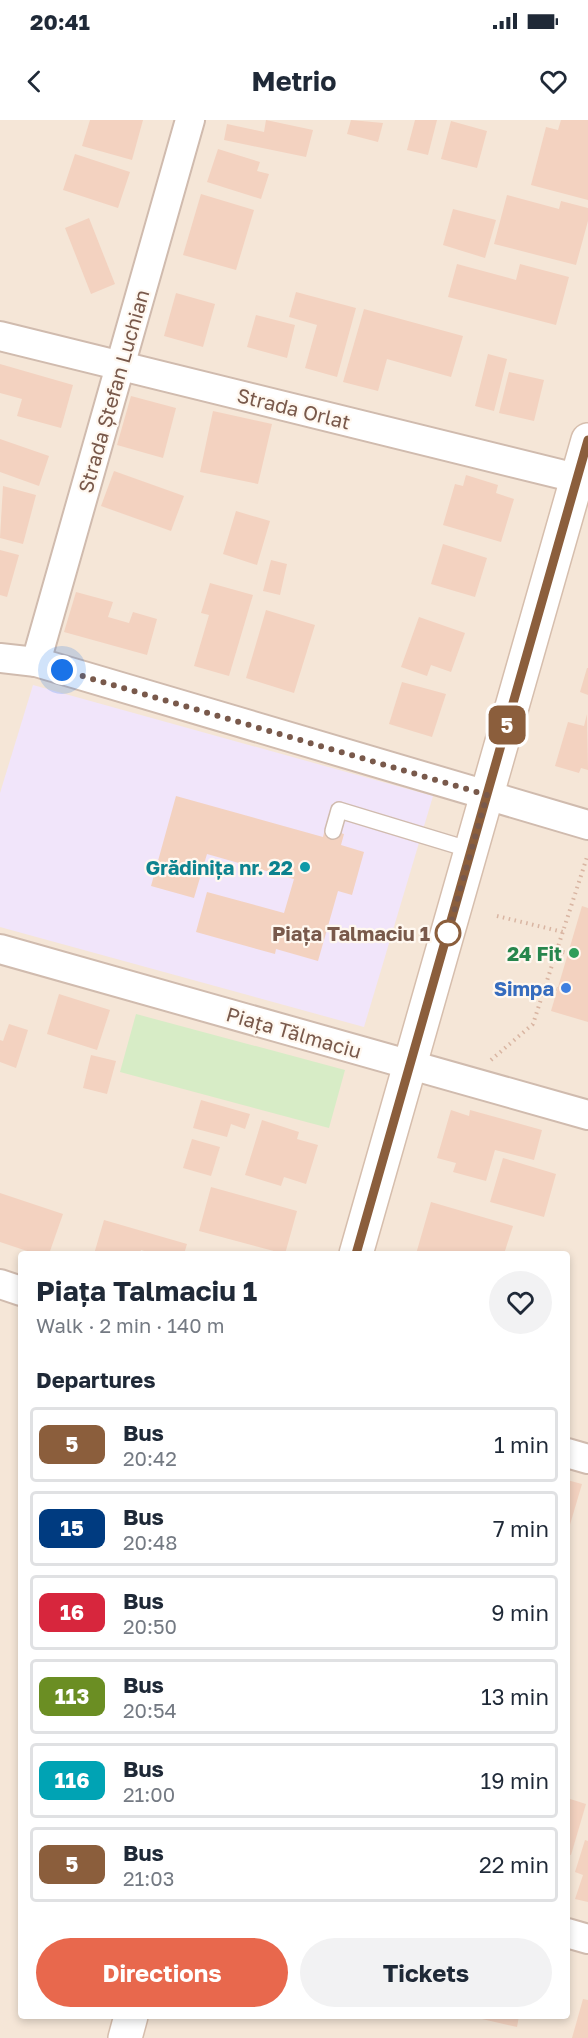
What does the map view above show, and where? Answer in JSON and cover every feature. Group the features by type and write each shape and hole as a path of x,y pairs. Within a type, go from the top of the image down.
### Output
{"main road":[{"path":"357,1251 487,795 582,480 588,440"},
{"path":"125,2038 130,2019"}],"street":[{"name":"Strada Ștefan Luchian","path":"36,662 190,120"},
{"name":"Strada Orlat","path":"0,336 582,480"},
{"path":"0,658 36,662 588,825"},
{"name":"Piața Tălmaciu","path":"0,949 588,1115"},
{"path":"0,1284 18,1289"},
{"path":"570,1454 588,1459"},
{"path":"570,1934 588,1939"}],"lane":[{"path":"333,831 339,810 471,850"}],"path":[{"path":"468,1080 533,1024 588,854"},
{"path":"497,916 562,932"},
{"path":"557,951 568,953"},
{"path":"545,986 557,989"}],"shaded area":[{"path":"0,120 588,120 588,2038 0,2038"},
{"path":"33,685 433,796 364,1027 0,927 0,793"}],"green space":[{"path":"136,1014 345,1070 329,1128 120,1072"}],"building":[{"path":"90,120 143,120 132,160 82,146"},
{"path":"266,120 313,130 306,157 224,140 227,124 264,132"},
{"path":"351,120 383,123 378,142 347,134"},
{"path":"415,120 437,120 428,155 407,150"},
{"path":"561,120 588,120 588,200 531,185 546,127 558,130"},
{"path":"451,121 487,131 477,168 441,159"},
{"path":"218,149 260,162 257,171 269,174 261,199 207,182"},
{"path":"75,154 130,172 118,208 63,190"},
{"path":"201,194 254,210 236,270 183,255"},
{"path":"507,195 559,209 561,201 588,208 588,221 576,265 494,244"},
{"path":"453,209 496,220 485,258 443,245"},
{"path":"89,218 115,284 91,294 65,228"},
{"path":"457,264 516,280 520,264 569,277 556,325 448,297"},
{"path":"296,292 356,308 337,377 305,368 317,325 289,317"},
{"path":"176,293 215,304 203,347 164,336"},
{"path":"364,309 463,336 451,377 387,359 378,391 343,382"},
{"path":"256,315 295,325 287,358 247,347"},
{"path":"488,354 507,359 494,411 475,406"},
{"path":"0,364 73,385 61,428 17,416 22,399 0,393"},
{"path":"509,372 544,380 534,421 499,413"},
{"path":"131,396 176,408 163,458 117,445"},
{"path":"213,411 272,424 258,484 200,472"},
{"path":"0,439 49,456 39,486 0,472"},
{"path":"114,471 184,496 171,531 101,506"},
{"path":"466,475 498,485 496,493 514,499 501,542 443,525 455,484 463,486"},
{"path":"3,486 36,495 23,544 0,538"},
{"path":"236,511 270,521 257,565 223,554"},
{"path":"443,544 487,558 475,597 431,584"},
{"path":"0,550 19,555 7,597 0,595"},
{"path":"271,560 287,564 280,595 263,591"},
{"path":"210,583 253,595 229,676 194,666 209,615 201,613"},
{"path":"76,592 113,602 108,617 129,623 133,612 157,619 147,655 64,632"},
{"path":"266,610 315,625 294,693 246,678"},
{"path":"419,617 465,633 451,672 431,665 427,676 401,667"},
{"path":"588,668 588,695 580,692"},
{"path":"402,682 446,694 432,737 389,724"},
{"path":"587,714 588,770 581,768 579,773 555,766 568,722 584,726"},
{"name":"Grădinița nr. 22","path":"176,796 323,837 325,829 344,834 341,845 364,852 352,895 338,891 318,961 276,949 275,954 196,932 207,892 284,913 294,879 207,854 194,898 151,886"},
{"path":"582,906 588,908 588,1022 551,1011"},
{"path":"59,994 110,1010 97,1050 47,1034"},
{"path":"9,1024 28,1030 16,1068 0,1062 0,1040 3,1041"},
{"path":"91,1055 116,1061 107,1094 83,1088"},
{"path":"201,1100 250,1114 245,1129 231,1124 227,1137 193,1128"},
{"path":"451,1110 469,1116 470,1110 542,1130 534,1160 495,1150 486,1181 453,1172 456,1163 437,1158"},
{"path":"262,1120 299,1132 297,1139 318,1145 306,1184 284,1177 281,1186 245,1175"},
{"path":"192,1139 220,1147 211,1176 183,1168"},
{"path":"503,1158 556,1174 544,1217 490,1202"},
{"path":"211,1187 297,1211 286,1251 274,1251 199,1231"},
{"path":"0,1193 63,1214 50,1251 27,1251 0,1242"},
{"path":"431,1202 513,1226 505,1251 417,1251"},
{"path":"104,1220 187,1244 185,1251 95,1251"},
{"path":"570,1481 582,1484 570,1525"},
{"path":"570,1799 586,1804 570,1855"},
{"path":"585,1840 588,1841 588,1902 575,1899 583,1875 575,1872"},
{"path":"583,1999 588,2000 588,2038 572,2038"},
{"path":"482,2019 518,2019 517,2027"}],"bus line":[{"name":"5","path":"357,1251 588,440"}],"place":[{"name":"Grădinița nr. 22","path":"305,867"},
{"name":"Piața Talmaciu 1","path":"448,933"},
{"name":"24 Fit","path":"574,953"},
{"name":"Simpa","path":"566,988"}],"route":[{"path":"62,670 487,795 448,933"}]}
